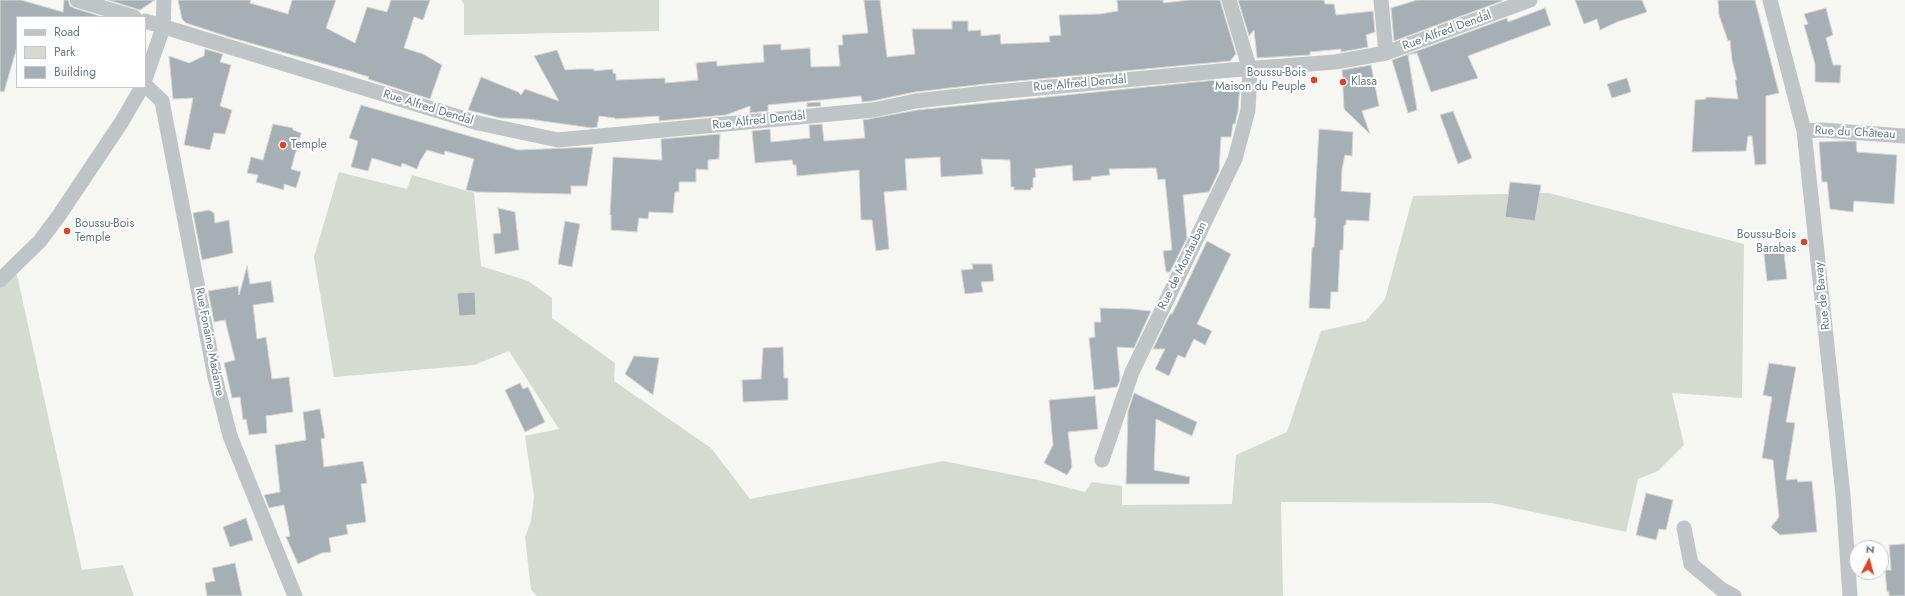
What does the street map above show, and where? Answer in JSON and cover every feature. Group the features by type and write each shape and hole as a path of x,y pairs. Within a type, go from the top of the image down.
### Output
{"street":[{"path":"77,0 131,16"},
{"path":"146,76 163,28 164,0"},
{"path":"1228,0 1250,70"},
{"name":"Rue Alfred Dendal","path":"1381,0 1386,53"},
{"name":"Rue Alfred Dendal","path":"146,21 163,28 478,123 555,140 873,110 916,101 986,93 1223,70 1250,70 1336,62 1386,53 1530,0"},
{"name":"Rue de Bavay","path":"1770,0 1804,131 1841,472 1850,596"},
{"name":"Rue de Montauban","path":"1102,460 1132,372 1235,160 1248,110 1250,70"},
{"name":"Rue Fonaine Madame","path":"146,86 162,101 215,377 228,429 295,596"},
{"path":"0,280 33,248 60,214 121,123 141,88"},
{"name":"Rue du Château","path":"1804,131 1822,130 1905,136"},
{"path":"1684,528 1690,564 1721,589 1734,596"}],"green space":[{"path":"461,0 659,0 659,31 464,35 464,4"},
{"path":"339,172 407,189 412,175 474,193 481,266 528,281 552,298 552,318 615,363 614,381 711,448 750,499 943,461 1038,480 1085,492 1092,482 1122,486 1122,505 1232,504 1236,455 1287,432 1321,331 1366,321 1385,299 1413,196 1549,193 1744,244 1742,398 1672,393 1684,445 1658,471 1638,479 1626,532 1492,503 1281,502 1283,596 537,596 531,590 525,537 531,521 534,497 525,436 559,429 509,351 474,365 334,377 314,257"},
{"path":"15,266 82,570 123,565 134,596 0,596 0,280"}],"building":[{"path":"0,0 21,0 63,12 64,0 68,0 70,6 100,16 16,16 16,50 4,92 0,91"},
{"path":"108,0 155,0 140,10"},
{"path":"178,0 251,0 250,3 288,14 292,0 336,0 326,28 355,43 367,7 387,12 391,0 430,0 423,20 414,17 404,48 423,54 442,65 430,99 368,79 369,77 353,72 229,37 186,23 182,19"},
{"path":"864,0 880,0 887,57 915,54 912,29 952,29 952,21 968,21 968,31 981,30 981,36 1000,34 1001,44 1050,42 1049,36 1061,35 1059,15 1100,14 1118,11 1117,0 1163,0 1163,3 1189,0 1220,0 1236,54 1230,61 985,84 915,92 862,102 861,96 768,105 768,111 750,113 750,106 726,115 659,121 659,116 615,119 599,116 597,127 592,128 528,119 500,118 468,110 481,77 518,92 521,95 525,89 559,101 534,56 557,50 565,70 594,69 594,71 613,69 613,73 616,74 616,80 665,78 665,83 698,80 696,63 717,61 717,66 764,62 763,45 781,44 781,50 810,48 811,67 840,66 838,45 843,45 842,35 868,33"},
{"path":"1238,0 1324,0 1325,4 1334,4 1336,15 1373,11 1375,32 1366,35 1368,47 1341,52 1341,49 1310,52 1310,55 1257,58 1254,30 1249,36"},
{"path":"1417,0 1502,1 1394,41 1391,8"},
{"path":"1575,0 1642,0 1647,12 1617,22 1600,30 1597,19 1584,24"},
{"path":"1718,0 1755,0 1779,93 1766,96 1766,164 1755,165 1752,136 1748,136 1746,151 1692,152 1695,100 1706,99 1706,97 1738,99 1735,80 1737,80 1732,60 1730,40 1728,41 1719,15"},
{"path":"1545,8 1551,25 1468,56 1478,78 1431,92 1417,53 1408,55 1417,110 1408,113 1392,60 1507,18 1508,22"},
{"path":"1826,8 1833,35 1826,38 1833,65 1841,65 1840,83 1815,82 1815,64 1804,25 1808,24 1804,14"},
{"path":"205,49 223,54 220,62 231,65 220,106 232,110 225,134 214,133 210,150 184,145 193,98 173,99 169,56 189,63 204,56"},
{"path":"1371,65 1379,106 1362,111 1370,134 1344,109 1342,70"},
{"path":"1627,78 1631,92 1612,98 1607,84"},
{"path":"1216,80 1212,87 1240,84 1238,111 1235,124 1233,124 1231,137 1221,137 1219,171 1209,192 1183,195 1187,238 1170,272 1166,272 1163,251 1172,250 1165,179 1158,180 1156,168 1109,169 1110,175 1091,177 1091,180 1073,181 1072,165 1035,169 1036,177 1033,178 1033,188 1031,187 1031,190 1014,190 1014,187 1011,187 1010,160 981,159 983,174 941,177 940,157 905,159 907,190 884,192 889,249 876,251 872,220 861,220 859,170 797,176 796,165 793,165 792,160 755,163 752,131 770,129 771,142 810,138 809,125 822,124 824,141 865,138 863,120 917,110"},
{"path":"820,102 821,106 807,107 807,103"},
{"path":"361,105 518,150 593,147 587,186 571,186 571,194 477,192 466,190 474,159 445,151 444,155 427,150 417,169 402,163 401,167 372,158 368,171 351,167 358,141 349,138"},
{"path":"1453,111 1472,158 1458,164 1440,115"},
{"name":"Temple","path":"273,124 293,128 293,130 301,133 291,169 301,172 296,188 284,184 284,190 256,182 258,175 247,173 251,157 263,160"},
{"path":"1319,129 1353,132 1352,156 1345,155 1342,169 1341,191 1371,193 1369,221 1346,220 1346,225 1344,225 1343,250 1340,250 1338,292 1331,292 1330,309 1309,308 1312,248 1314,247 1316,218 1314,218"},
{"path":"720,134 719,159 708,160 708,170 696,169 696,182 679,182 679,192 675,192 673,213 649,212 648,219 639,218 637,232 611,230 610,215 613,157 662,160 661,139"},
{"path":"1856,141 1857,152 1897,155 1894,204 1854,201 1853,212 1830,209 1827,182 1822,182 1819,142"},
{"path":"1510,182 1541,185 1535,221 1505,217"},
{"path":"498,208 515,212 519,250 495,254 493,234 501,233"},
{"path":"209,210 214,213 215,223 229,220 233,253 202,260 193,213"},
{"path":"565,221 580,224 572,267 558,264"},
{"path":"1207,241 1231,254 1197,324 1212,331 1205,345 1194,339 1185,358 1178,355 1169,376 1155,369 1165,349 1153,349 1170,314 1172,314 1179,300"},
{"path":"1783,244 1787,279 1767,281 1763,246"},
{"path":"972,264 992,264 994,281 981,282 983,292 965,294 961,270 973,269"},
{"path":"247,266 250,284 271,281 274,302 253,305 257,339 266,337 272,379 289,377 293,412 266,416 267,433 249,435 246,419 243,420 240,397 232,398 224,363 235,360 225,320 214,322 208,291 238,286 239,295"},
{"path":"475,292 476,315 459,316 457,293"},
{"path":"1100,308 1151,311 1134,348 1117,347 1120,380 1117,387 1094,390 1089,338 1095,337 1094,322 1101,322"},
{"path":"783,347 784,378 788,378 788,400 743,402 742,380 761,379 763,348"},
{"path":"634,356 659,358 653,395 625,374"},
{"path":"1769,363 1796,367 1786,422 1795,423 1786,480 1797,479 1798,482 1812,481 1817,532 1780,535 1771,527 1779,517 1773,460 1762,458 1772,397 1763,395"},
{"path":"520,383 523,389 528,387 545,422 525,432 505,390"},
{"path":"1134,393 1197,422 1192,436 1156,419 1154,470 1190,477 1189,484 1126,484 1128,411"},
{"path":"1095,396 1098,429 1068,432 1072,467 1067,475 1044,463 1053,445 1049,400"},
{"path":"320,409 325,438 321,439 324,467 363,461 367,483 361,484 366,522 346,525 348,534 329,538 331,552 322,553 298,564 286,537 290,536 284,505 269,508 264,495 280,492 275,445 306,440 303,412"},
{"path":"1646,493 1673,500 1666,530 1659,529 1656,540 1636,535"},
{"path":"246,518 253,540 230,547 223,527"},
{"path":"1905,544 1905,596 1889,596 1889,592 1887,592 1886,580 1889,580 1889,570 1891,570 1889,545"},
{"path":"235,563 242,596 207,596 205,583 215,581 212,568"}],"place":[{"name":"Boussu-Bois Maison du Peuple","path":"1314,80"},
{"name":"Klasa","path":"1343,82"},
{"name":"Temple","path":"283,145"},
{"name":"Boussu-Bois Temple","path":"67,231"},
{"name":"Boussu-Bois Barabas","path":"1804,242"}]}
